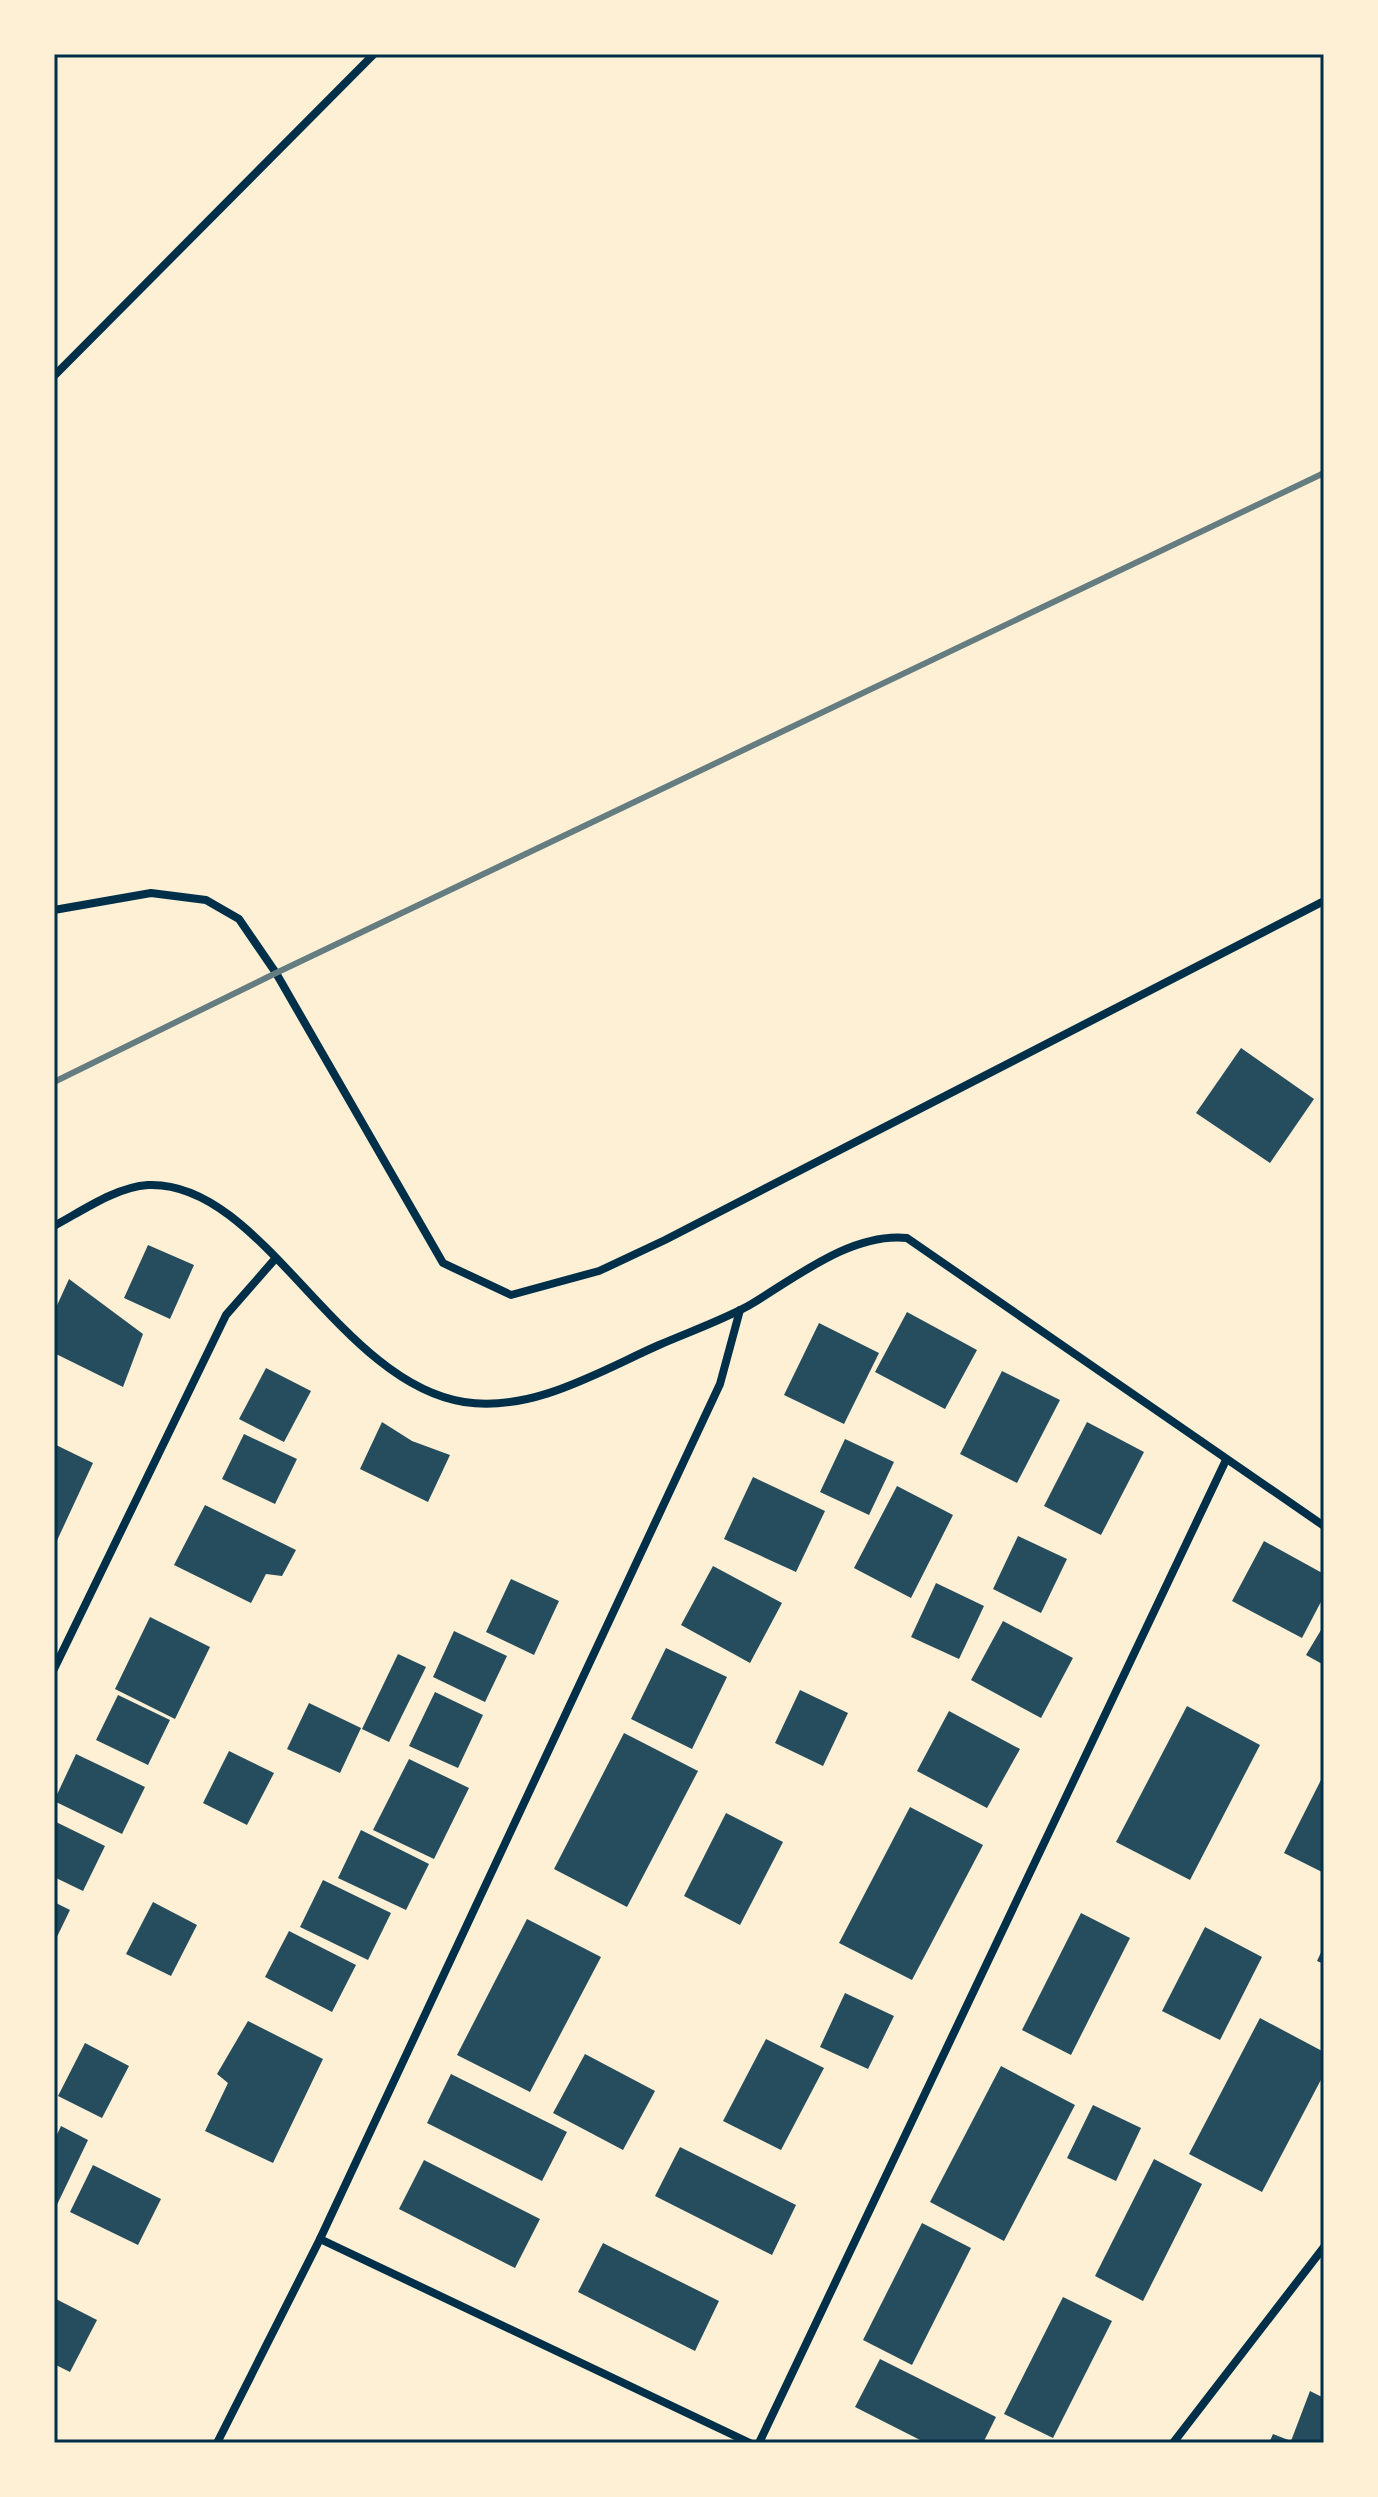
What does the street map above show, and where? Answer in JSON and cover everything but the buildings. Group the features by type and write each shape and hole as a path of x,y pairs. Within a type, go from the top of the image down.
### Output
{"street":[{"path":"54,376 374,54"},
{"path":"54,910 151,893 206,900 239,919 276,973 443,1263 511,1295 599,1271 665,1240 1324,901"},
{"path":"54,1226 125,1190 148,1185 173,1187 212,1202 275,1259 357,1343 407,1382 433,1396 468,1403 500,1404 551,1392 740,1310 853,1246 887,1236 907,1238 1324,1526"},
{"path":"54,1669 226,1315 275,1259"},
{"path":"217,2443 320,2239 720,1384 740,1310"},
{"path":"759,2443 1226,1460"},
{"path":"320,2239 750,2443"},
{"path":"1173,2443 1324,2247"}],"railway":[{"path":"54,1082 1324,473"}]}
